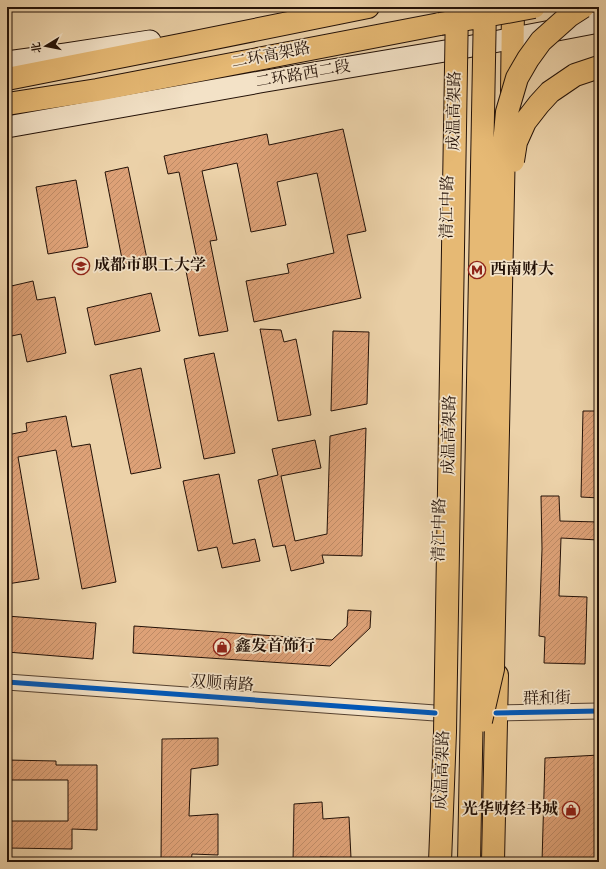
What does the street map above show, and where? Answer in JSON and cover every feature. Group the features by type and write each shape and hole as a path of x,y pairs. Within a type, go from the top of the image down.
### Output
{"main road":[{"path":"7,62 252,24 330,7"},
{"name":"二环高架路","path":"7,79 368,7"},
{"name":"清江中路","path":"431,862 452,50 451,7"},
{"name":"成温高架路","path":"440,862 445,732 457,7"},
{"name":"成温高架路","path":"469,862 485,7"},
{"path":"493,862 513,7"},
{"name":"二环高架路","path":"7,104 97,90 534,7"},
{"path":"471,767 493,669 504,144 507,112 517,78 541,41 569,16 583,7"},
{"name":"二环路西二段","path":"7,127 253,83 452,50 513,37 599,22"},
{"path":"503,215 516,142 525,122 550,92 575,75 599,67"}],"street":[{"name":"双顺南路","path":"7,682 435,713"},
{"name":"群和街","path":"496,714 599,711"}],"building":[{"path":"343,129 366,231 347,235 361,298 254,322 246,281 289,273 287,264 334,253 317,173 277,182 286,225 251,232 237,163 202,171 217,240 210,241 228,331 199,336 186,271 199,268 179,172 168,174 164,156 267,134 269,145"},
{"path":"128,167 147,259 123,264 105,172"},
{"path":"76,180 88,247 48,254 36,187"},
{"path":"33,281 37,300 55,297 66,353 27,362 21,334 7,337 7,287"},
{"path":"151,293 160,331 95,345 87,308"},
{"path":"260,329 281,330 284,342 296,339 311,415 278,421"},
{"path":"333,331 369,332 367,404 331,411"},
{"path":"214,353 235,453 204,459 184,359"},
{"path":"141,368 161,468 131,474 110,375"},
{"path":"583,411 599,411 599,498 581,497"},
{"path":"66,416 72,447 90,444 116,582 82,589 56,450 18,457 39,579 7,584 7,435 27,431 26,423"},
{"path":"366,428 362,556 322,555 324,563 291,571 285,545 273,547 258,480 278,475 272,449 315,440 321,468 281,476 295,541 327,534 330,436"},
{"path":"219,474 233,544 255,539 260,561 222,568 217,547 198,551 183,481"},
{"path":"541,496 559,496 560,521 599,522 598,540 561,538 559,596 587,597 585,664 544,663 545,637 539,636 542,549"},
{"path":"348,610 371,611 370,628 330,666 133,653 134,626 332,640 347,626"},
{"path":"7,616 96,623 93,659 7,652"},
{"path":"218,738 218,765 191,769 189,816 218,814 218,855 192,854 191,862 161,862 162,739"},
{"name":"光华财经书城","path":"599,755 599,862 542,862 545,758"},
{"path":"7,760 56,761 56,765 97,765 97,830 72,829 72,849 7,848 7,821 68,821 68,780 7,780"},
{"path":"322,802 323,819 349,817 351,858 320,857 320,862 293,862 294,804"}],"cycle path":[{"path":"7,682 435,713"},
{"path":"496,713 599,711"}],"place":[{"name":"成都市职工大学","path":"81,266"},
{"name":"西南财大","path":"477,270"},
{"name":"鑫发首饰行","path":"222,647"},
{"name":"光华财经书城","path":"571,810"}]}
